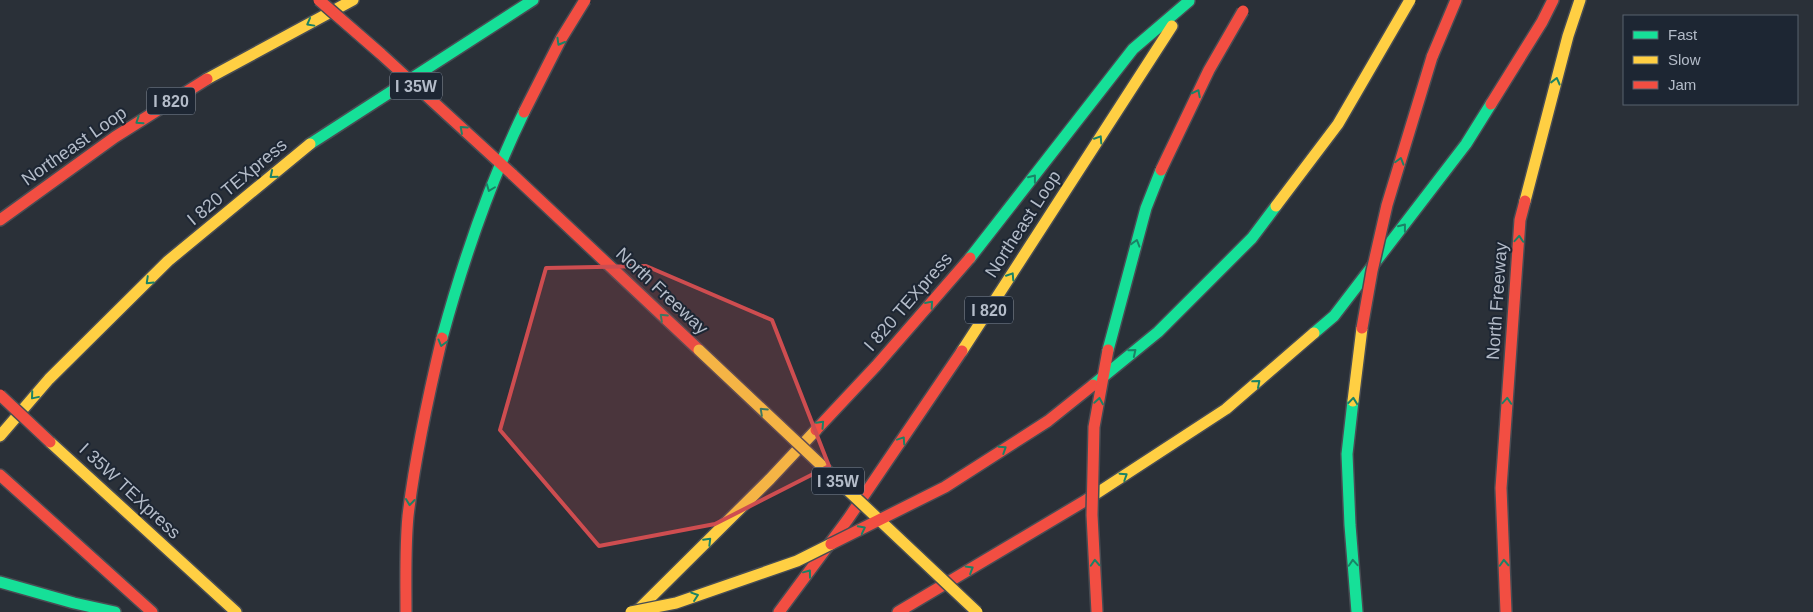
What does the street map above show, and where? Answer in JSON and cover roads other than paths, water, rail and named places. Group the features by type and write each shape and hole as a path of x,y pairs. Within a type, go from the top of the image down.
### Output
{"main road":[{"name":"North Freeway","path":"319,0 512,174 977,612"},
{"name":"Northeast Loop","path":"0,220 72,167 155,110 353,0"},
{"name":"I 820 TEXpress","path":"0,436 48,379 168,262 310,144 532,0"},
{"path":"406,612 406,562 410,504 418,448 429,389 453,299 471,240 510,139 551,57 585,0"},
{"name":"Northeast Loop","path":"779,612 848,519 942,382 1189,0"},
{"name":"I 820 TEXpress","path":"636,612 770,479 876,366 972,256 1133,49 1189,0"},
{"path":"1097,612 1092,514 1094,427 1104,367 1118,308 1146,208 1164,163 1206,77 1250,0"},
{"path":"631,612 676,602 797,561 945,487 1048,421 1158,332 1252,238 1338,124 1410,0"},
{"path":"1357,612 1350,525 1348,454 1362,328 1372,271 1387,205 1432,57 1456,0"},
{"path":"898,612 1065,514 1226,409 1334,316 1466,144 1542,22 1553,0"},
{"name":"North Freeway","path":"1506,612 1501,488 1520,220 1568,36 1580,0"},
{"name":"I 35W TEXpress","path":"0,395 236,612"},
{"path":"4,479 152,612"},
{"path":"0,582 74,603 115,612"}]}
